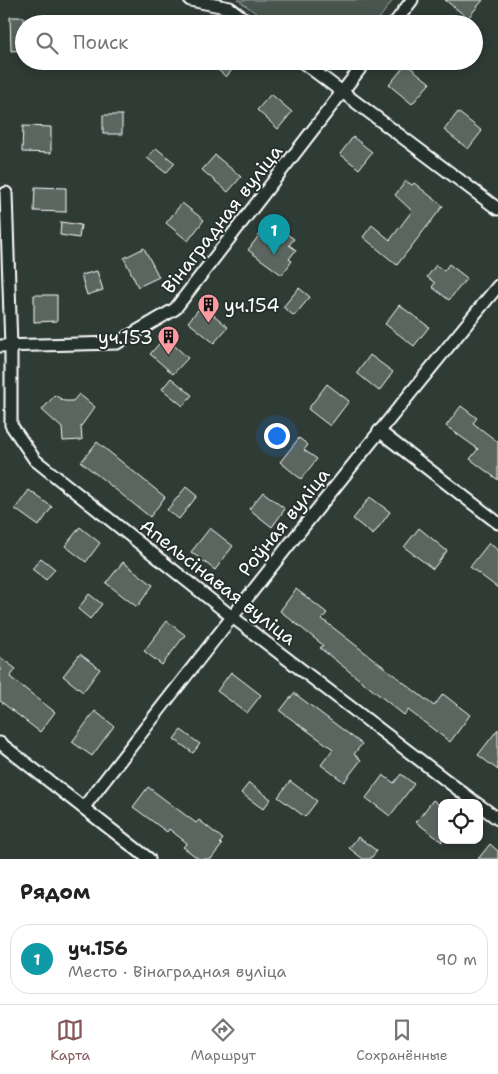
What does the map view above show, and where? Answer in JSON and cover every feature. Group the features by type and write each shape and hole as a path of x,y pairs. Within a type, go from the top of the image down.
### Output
{"street":[{"path":"190,0 230,8 239,15"},
{"path":"401,15 412,0"},
{"path":"314,70 498,209"},
{"name":"Вінаградная вуліца","path":"6,347 117,343 175,309 359,70"},
{"path":"6,193 6,347"},
{"name":"Роўная вуліца","path":"84,806 379,431 498,286"},
{"name":"Апельсінавая вуліца","path":"6,347 11,425 35,460 232,616 471,799"},
{"path":"379,431 498,523"},
{"path":"0,742 150,859"},
{"name":"Апельсінавая вуліца","path":"483,808 498,819"}],"shaded area":[{"path":"238,0 393,0 382,15 259,15"}],"building":[{"path":"445,0 483,0 470,15 464,15"},
{"path":"10,17 15,17 15,51 11,51"},
{"path":"218,70 232,70 226,77"},
{"path":"401,70 414,70 430,83 412,104 389,85"},
{"path":"271,94 292,112 278,129 257,110"},
{"path":"458,112 482,131 468,149 444,130"},
{"path":"103,115 122,115 122,134 103,134"},
{"path":"23,126 51,127 51,153 22,152"},
{"path":"353,137 372,152 359,169 340,154"},
{"path":"156,148 175,163 166,173 147,158"},
{"path":"215,155 241,177 228,192 202,170"},
{"path":"406,181 412,185 414,183 443,206 397,265 363,237 372,225 390,240 412,211 395,195"},
{"path":"35,187 66,188 66,212 34,211"},
{"path":"182,203 204,220 188,241 166,223"},
{"path":"61,222 81,225 79,238 60,235"},
{"path":"266,226 276,234 280,229 294,239 289,245 296,250 289,259 292,261 282,275 248,250"},
{"path":"144,248 159,277 138,287 124,258"},
{"path":"449,264 467,278 449,300 432,287 435,283 427,277 436,265 444,271"},
{"path":"97,271 103,290 87,295 81,275"},
{"path":"299,288 310,297 294,316 283,307"},
{"path":"34,295 57,295 57,321 34,322"},
{"name":"уч.154","path":"202,305 228,327 214,343 188,322"},
{"path":"399,305 429,327 414,346 385,324"},
{"name":"уч.153","path":"165,337 188,358 173,374 150,354"},
{"path":"370,355 393,372 379,391 357,373"},
{"path":"171,378 192,395 183,406 162,389"},
{"path":"327,384 349,401 330,426 308,409"},
{"path":"79,394 95,407 81,426 82,440 63,441 62,428 42,410 55,395 64,401 73,401"},
{"path":"461,406 477,418 473,423 498,442 498,480 470,459 478,449 446,426"},
{"path":"299,438 308,445 304,450 317,459 301,479 280,462"},
{"path":"97,442 165,497 150,517 81,462"},
{"path":"186,487 197,496 179,519 167,510"},
{"path":"29,490 52,507 39,526 15,509"},
{"path":"263,492 285,509 272,527 249,509"},
{"path":"370,497 390,512 373,535 353,519"},
{"path":"80,527 100,543 86,562 65,546"},
{"path":"210,528 233,546 215,570 191,552"},
{"path":"419,528 447,551 433,569 404,547"},
{"path":"489,543 498,550 498,588 470,567"},
{"path":"41,558 55,569 46,580 32,569"},
{"path":"123,562 153,585 137,607 106,583"},
{"path":"296,589 327,613 322,619 434,706 443,694 470,715 450,742 408,710 404,715 320,648 323,645 280,611"},
{"path":"89,594 102,604 90,619 78,609"},
{"path":"167,621 185,635 162,665 144,651"},
{"path":"80,654 100,669 83,692 63,676"},
{"path":"0,657 16,669 10,677 55,712 40,732 0,701"},
{"path":"231,672 261,695 247,713 217,691"},
{"path":"294,693 362,744 354,754 361,760 344,782 321,765 333,749 280,711"},
{"path":"95,711 114,726 92,756 72,742"},
{"path":"498,729 498,770 478,755"},
{"path":"181,730 200,744 193,753 174,739"},
{"path":"401,774 414,784 390,816 366,798 383,775 394,783"},
{"path":"290,781 317,801 305,817 278,797"},
{"path":"249,783 271,799 263,809 241,793"},
{"path":"148,787 196,823 199,820 223,839 220,843 222,845 211,859 199,859 183,847 187,843 169,829 167,832 133,807"},
{"path":"433,800 438,804 438,839 416,822"},
{"path":"358,837 377,851 370,859 363,859 349,848"},
{"path":"490,844 498,851 498,859 478,859"}],"place":[{"name":"уч.156","path":"274,255"},
{"name":"уч.154","path":"208,324"},
{"name":"уч.153","path":"169,356"}]}
